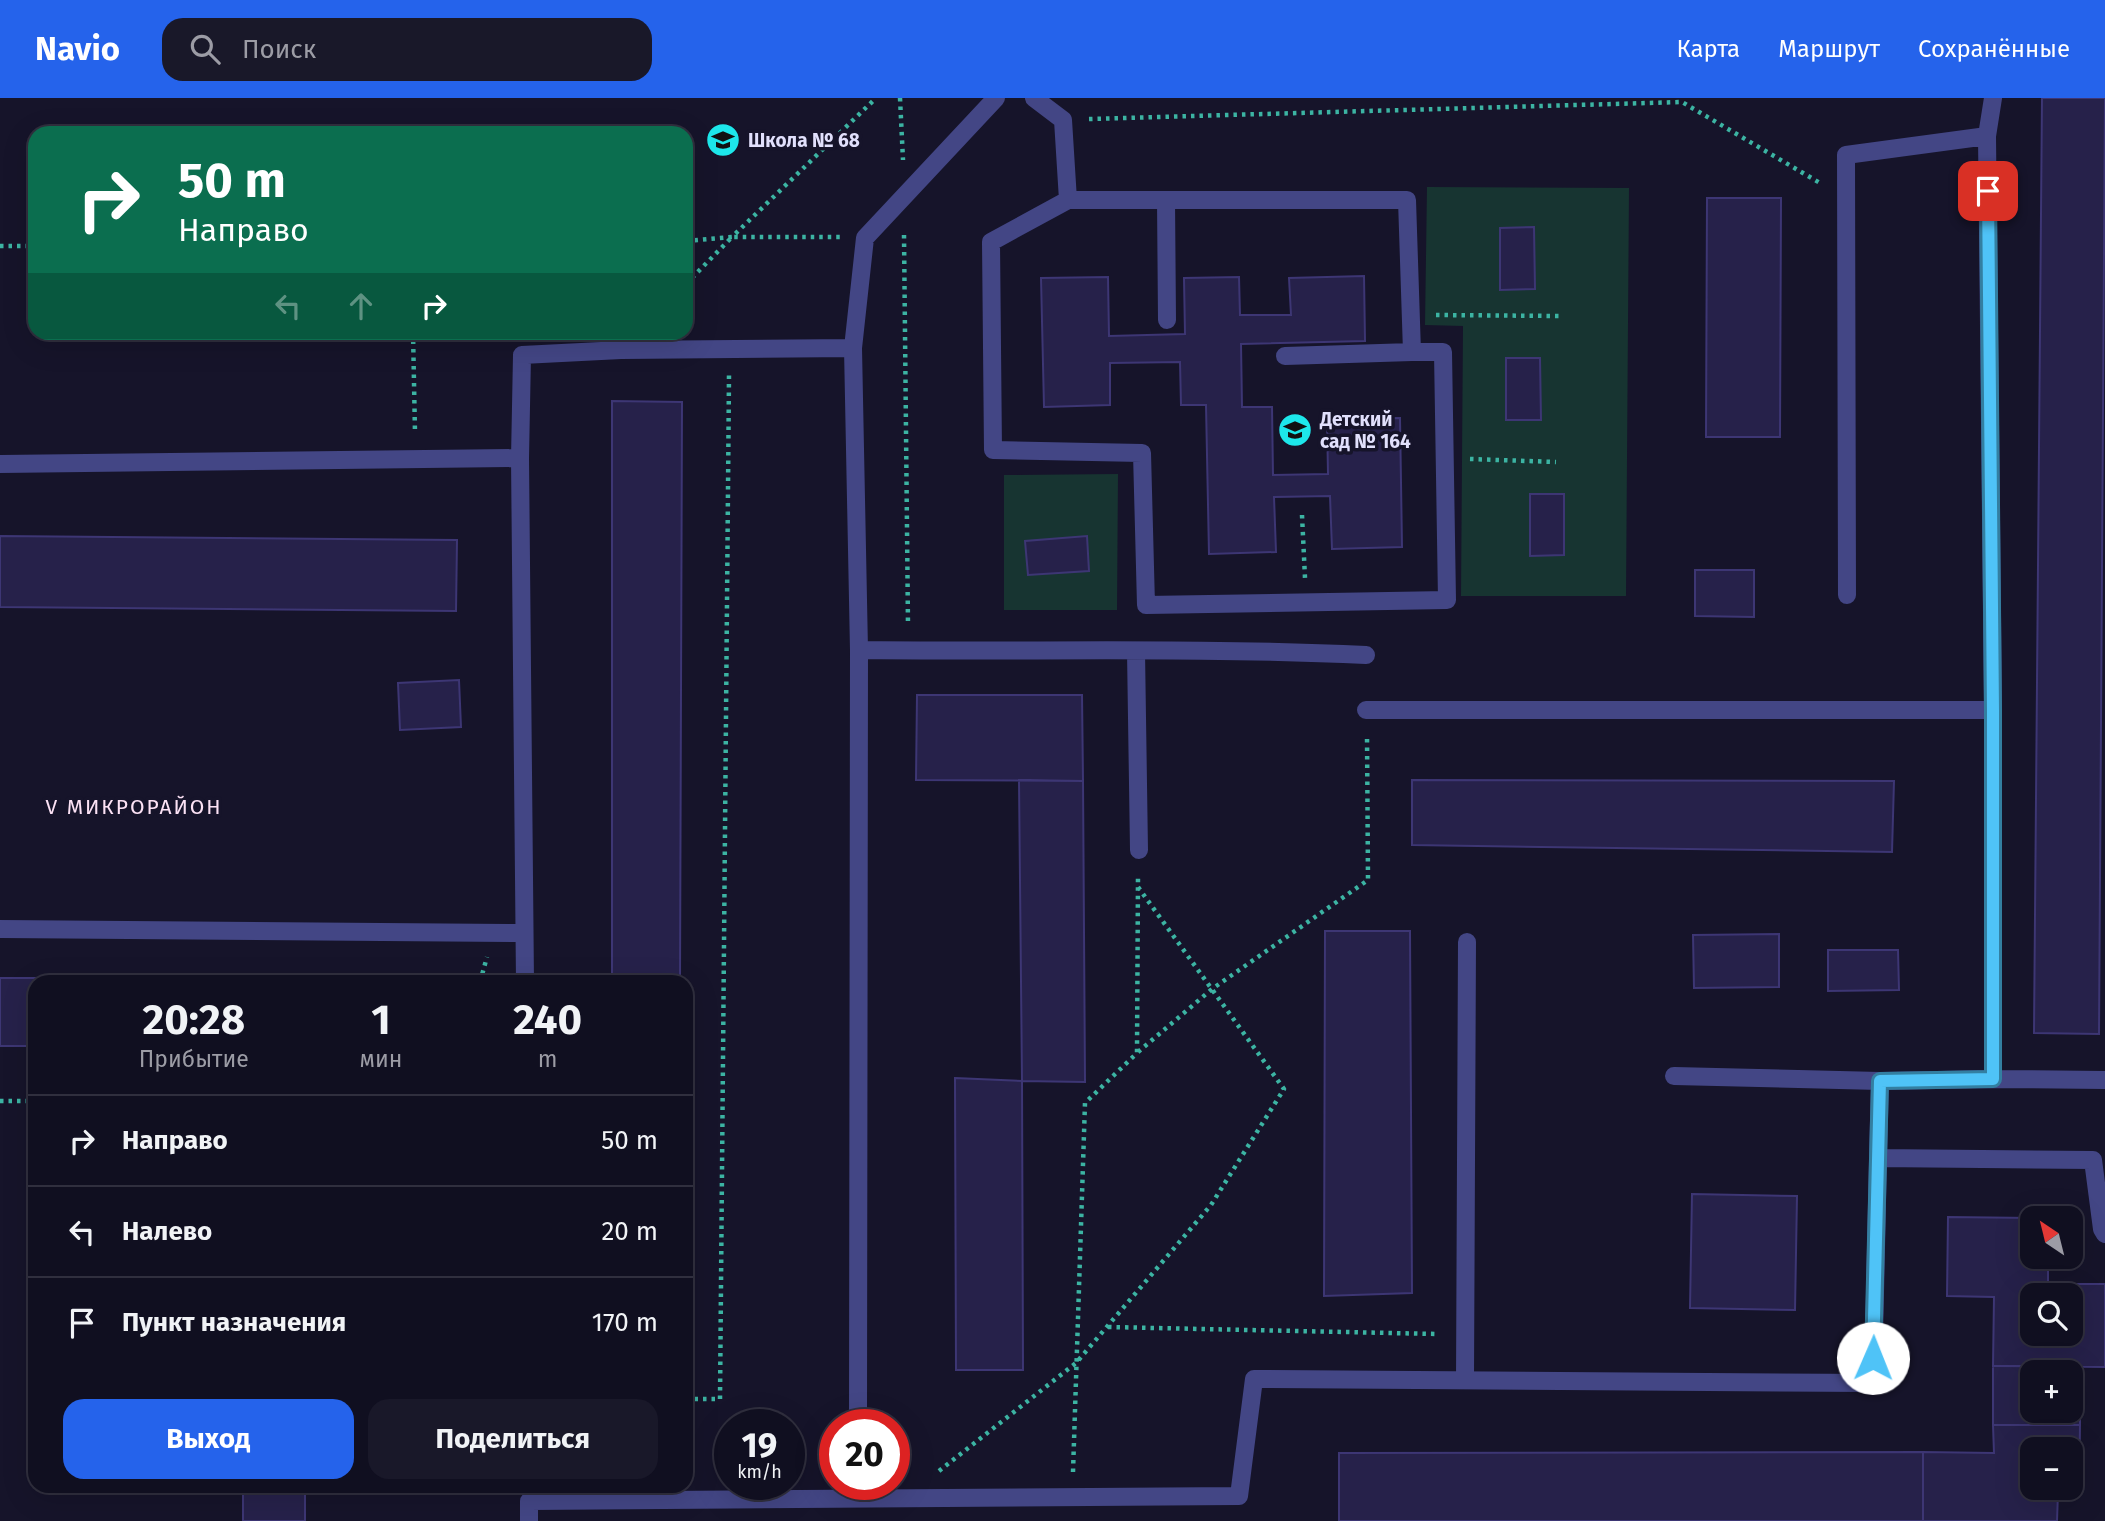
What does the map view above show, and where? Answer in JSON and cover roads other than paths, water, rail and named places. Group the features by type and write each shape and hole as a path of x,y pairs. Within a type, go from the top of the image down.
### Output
{"lane":[{"path":"858,1409 859,650 853,348 865,238 996,98"},
{"path":"1034,98 1063,120 1068,200"},
{"path":"1993,98 1987,136 1993,710 1993,1079"},
{"path":"1847,595 1846,155 1987,136"},
{"path":"1285,356 1443,352 1447,600 1146,605 1142,453 993,450 991,242 1068,200 1407,200 1412,352"},
{"path":"1166,200 1167,320"},
{"path":"525,975 520,458 522,355 853,348"},
{"path":"0,464 520,458"},
{"path":"859,650 1306,652 1366,655"},
{"path":"1136,651 1139,850"},
{"path":"1366,710 1993,710"},
{"path":"0,929 524,933"},
{"path":"1465,1380 1467,942"},
{"path":"1674,1076 1880,1081 2105,1080"},
{"path":"910,1498 1239,1496 1254,1380 1873,1382 1880,1081"},
{"path":"1878,1158 2093,1160 2102,1229 2105,1234"},
{"path":"693,1492 819,1491"},
{"path":"529,1493 529,1521"}],"place":[{"name":"Школа № 68","path":"723,140"},
{"name":"Детский сад № 164","path":"1295,430"}],"district":[{"name":"V МИКРОРАЙОН","path":"134,807"}]}
